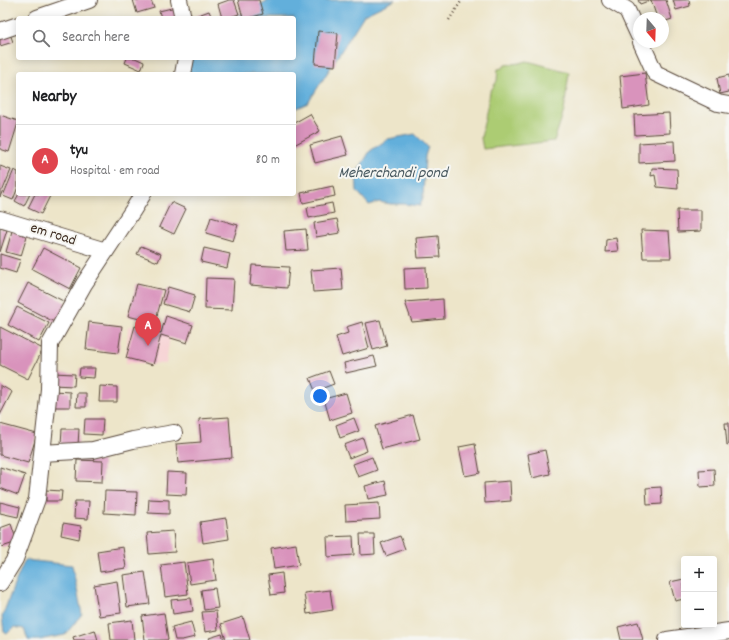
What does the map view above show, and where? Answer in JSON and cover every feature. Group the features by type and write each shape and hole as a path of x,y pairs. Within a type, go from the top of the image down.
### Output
{"street":[{"path":"43,16 89,0"},
{"path":"179,0 183,16"},
{"path":"610,0 627,10 633,23"},
{"path":"0,31 16,26"},
{"path":"644,48 655,73 718,103 729,105"},
{"path":"184,72 186,60"},
{"path":"0,583 15,559 37,499 49,390 50,344 84,284 142,196"},
{"name":"em road","path":"0,219 106,251"},
{"path":"42,453 93,450 133,440 174,433"},
{"path":"667,640 729,631"}],"path":[{"path":"449,20 462,0"}],"shaded area":[{"path":"128,326 171,329 166,364 126,363"}],"green space":[{"path":"527,61 569,72 564,111 554,141 483,149 481,138 490,92 497,81 498,69 503,68 505,65"}],"water":[{"path":"269,0 395,0 364,15 308,103 296,108 296,72 183,72 186,60 296,60 296,16 237,16"},
{"name":"Meherchandi pond","path":"415,134 428,147 425,156 423,197 420,206 379,202 369,205 357,191 356,174 370,151 388,139"},
{"path":"25,560 72,565 82,614 65,635 38,640 28,640 24,629 14,627 7,634 4,632 2,617"}],"building":[{"path":"133,0 151,0 154,8 137,13"},
{"path":"229,0 234,0 239,14 233,16 221,16 218,4"},
{"path":"238,0 259,0 263,14 256,16 242,16"},
{"path":"638,0 651,0 640,4"},
{"path":"651,0 666,0 672,19 669,20 669,12 655,12"},
{"path":"673,0 689,0 690,6 676,10"},
{"path":"176,7 178,16 160,16 159,11"},
{"path":"209,11 211,16 196,16"},
{"path":"9,31 13,42 0,46 0,34"},
{"path":"318,31 338,33 335,66 315,64"},
{"path":"126,60 140,60 144,62 141,70 125,63"},
{"path":"645,73 649,105 623,109 620,76"},
{"path":"729,75 729,92 720,94 717,78"},
{"path":"669,113 670,133 635,135 634,115"},
{"path":"310,114 320,131 296,144 296,122"},
{"path":"0,115 16,120 16,129 9,152 0,149"},
{"path":"342,136 348,155 315,163 310,145"},
{"path":"674,141 675,161 639,163 639,143"},
{"path":"0,166 11,170 0,197"},
{"path":"652,168 677,169 678,189 657,187 655,175 651,176"},
{"path":"14,170 16,171 16,192 13,200 3,196"},
{"path":"333,186 335,196 303,203 301,193"},
{"path":"18,196 29,196 24,206 15,201"},
{"path":"34,196 50,196 41,214 28,208"},
{"path":"171,202 186,209 174,234 159,227"},
{"path":"332,203 334,213 309,218 307,208"},
{"path":"677,210 701,210 701,231 678,232"},
{"path":"211,217 238,225 233,241 206,233"},
{"path":"337,219 340,233 316,237 314,223"},
{"path":"0,228 7,230 0,252"},
{"path":"306,229 308,250 286,251 284,231"},
{"path":"641,230 669,231 671,258 643,258"},
{"path":"12,231 27,236 21,256 6,252"},
{"path":"438,236 440,257 418,258 416,238"},
{"path":"616,238 618,251 605,252 606,240"},
{"path":"141,246 161,254 158,262 137,254"},
{"path":"43,248 81,268 70,289 32,269"},
{"path":"204,248 230,254 227,268 201,262"},
{"path":"0,254 20,260 16,273 0,268"},
{"path":"252,265 289,267 287,288 250,285"},
{"path":"426,267 427,288 405,289 404,268"},
{"path":"341,268 343,290 313,292 311,270"},
{"path":"206,278 234,279 232,310 205,309"},
{"path":"28,283 67,303 56,323 18,303"},
{"path":"137,284 164,290 155,323 128,316"},
{"path":"168,287 195,295 190,312 163,304"},
{"path":"443,299 444,319 412,322 405,302"},
{"path":"17,307 49,323 39,342 8,325"},
{"path":"166,316 193,325 187,343 161,335 153,365 126,358 135,326 161,333"},
{"path":"380,320 387,346 373,350 366,323"},
{"path":"89,322 122,326 118,353 86,349"},
{"path":"362,322 369,348 342,356 336,337 348,333 346,327"},
{"path":"0,327 43,349 28,379 0,365"},
{"path":"374,356 377,366 346,373 344,363"},
{"path":"80,368 95,368 94,378 79,377"},
{"path":"329,371 334,384 315,391 310,378"},
{"path":"52,373 75,374 74,386 52,385"},
{"path":"0,385 12,392 0,415"},
{"path":"100,386 117,387 117,402 99,402"},
{"path":"53,391 70,392 70,407 52,407"},
{"path":"77,393 86,393 86,407 76,407"},
{"path":"346,393 352,413 330,420 324,399"},
{"path":"413,415 420,439 382,449 375,426"},
{"path":"229,417 232,458 178,463 176,444 201,442 199,419"},
{"path":"354,418 359,431 340,438 336,425"},
{"path":"85,419 103,419 102,435 84,434"},
{"path":"725,423 729,423 729,444 727,445"},
{"path":"0,424 37,434 28,463 0,455"},
{"path":"62,429 79,429 78,445 61,444"},
{"path":"363,438 367,451 349,458 344,445"},
{"path":"475,444 480,473 465,476 459,447"},
{"path":"545,450 550,474 532,478 528,454"},
{"path":"372,457 377,470 358,477 353,464"},
{"path":"77,460 103,461 102,482 76,481"},
{"path":"0,467 25,475 18,495 0,488"},
{"path":"714,469 715,486 700,487 699,470"},
{"path":"167,472 187,473 186,495 166,494"},
{"path":"385,481 388,495 368,499 365,486"},
{"path":"510,481 511,501 485,503 484,483"},
{"path":"661,487 662,504 647,505 646,488"},
{"path":"46,490 62,491 61,501 46,501"},
{"path":"105,491 137,492 136,515 104,513"},
{"path":"149,499 169,500 169,514 148,513"},
{"path":"75,501 89,501 88,519 74,518"},
{"path":"0,502 20,507 18,517 0,513"},
{"path":"379,503 380,519 346,521 345,505"},
{"path":"226,518 229,539 203,543 200,522"},
{"path":"63,523 81,526 79,539 61,535"},
{"path":"11,524 17,542 2,547 0,541 0,528"},
{"path":"173,531 175,552 149,554 147,533"},
{"path":"360,534 374,534 375,554 361,555"},
{"path":"353,536 354,555 328,557 327,537"},
{"path":"400,536 405,549 386,556 381,543"},
{"path":"296,544 299,565 274,569 271,548"},
{"path":"123,547 126,568 100,572 97,551"},
{"path":"213,559 216,580 190,584 187,563"},
{"path":"184,562 188,594 165,597 161,565"},
{"path":"145,572 150,604 127,607 123,575"},
{"path":"282,573 284,593 271,595 268,575"},
{"path":"681,580 681,600 675,601 670,582"},
{"path":"117,581 121,613 99,616 94,585"},
{"path":"215,588 218,608 204,610 201,590"},
{"path":"330,590 333,610 307,614 304,593"},
{"path":"191,598 193,611 173,614 171,600"},
{"path":"216,611 218,630 205,632 202,612"},
{"path":"164,613 168,640 145,640 142,616"},
{"path":"243,617 250,640 226,640 221,624"},
{"path":"132,620 134,640 111,640 109,623"},
{"path":"191,622 195,637 175,640 172,627"},
{"path":"638,622 643,640 621,640 618,627"},
{"path":"95,630 98,640 74,640 73,637"},
{"path":"222,634 224,640 210,640 209,638"}],"place":[{"name":"tyu","path":"148,346"}]}
